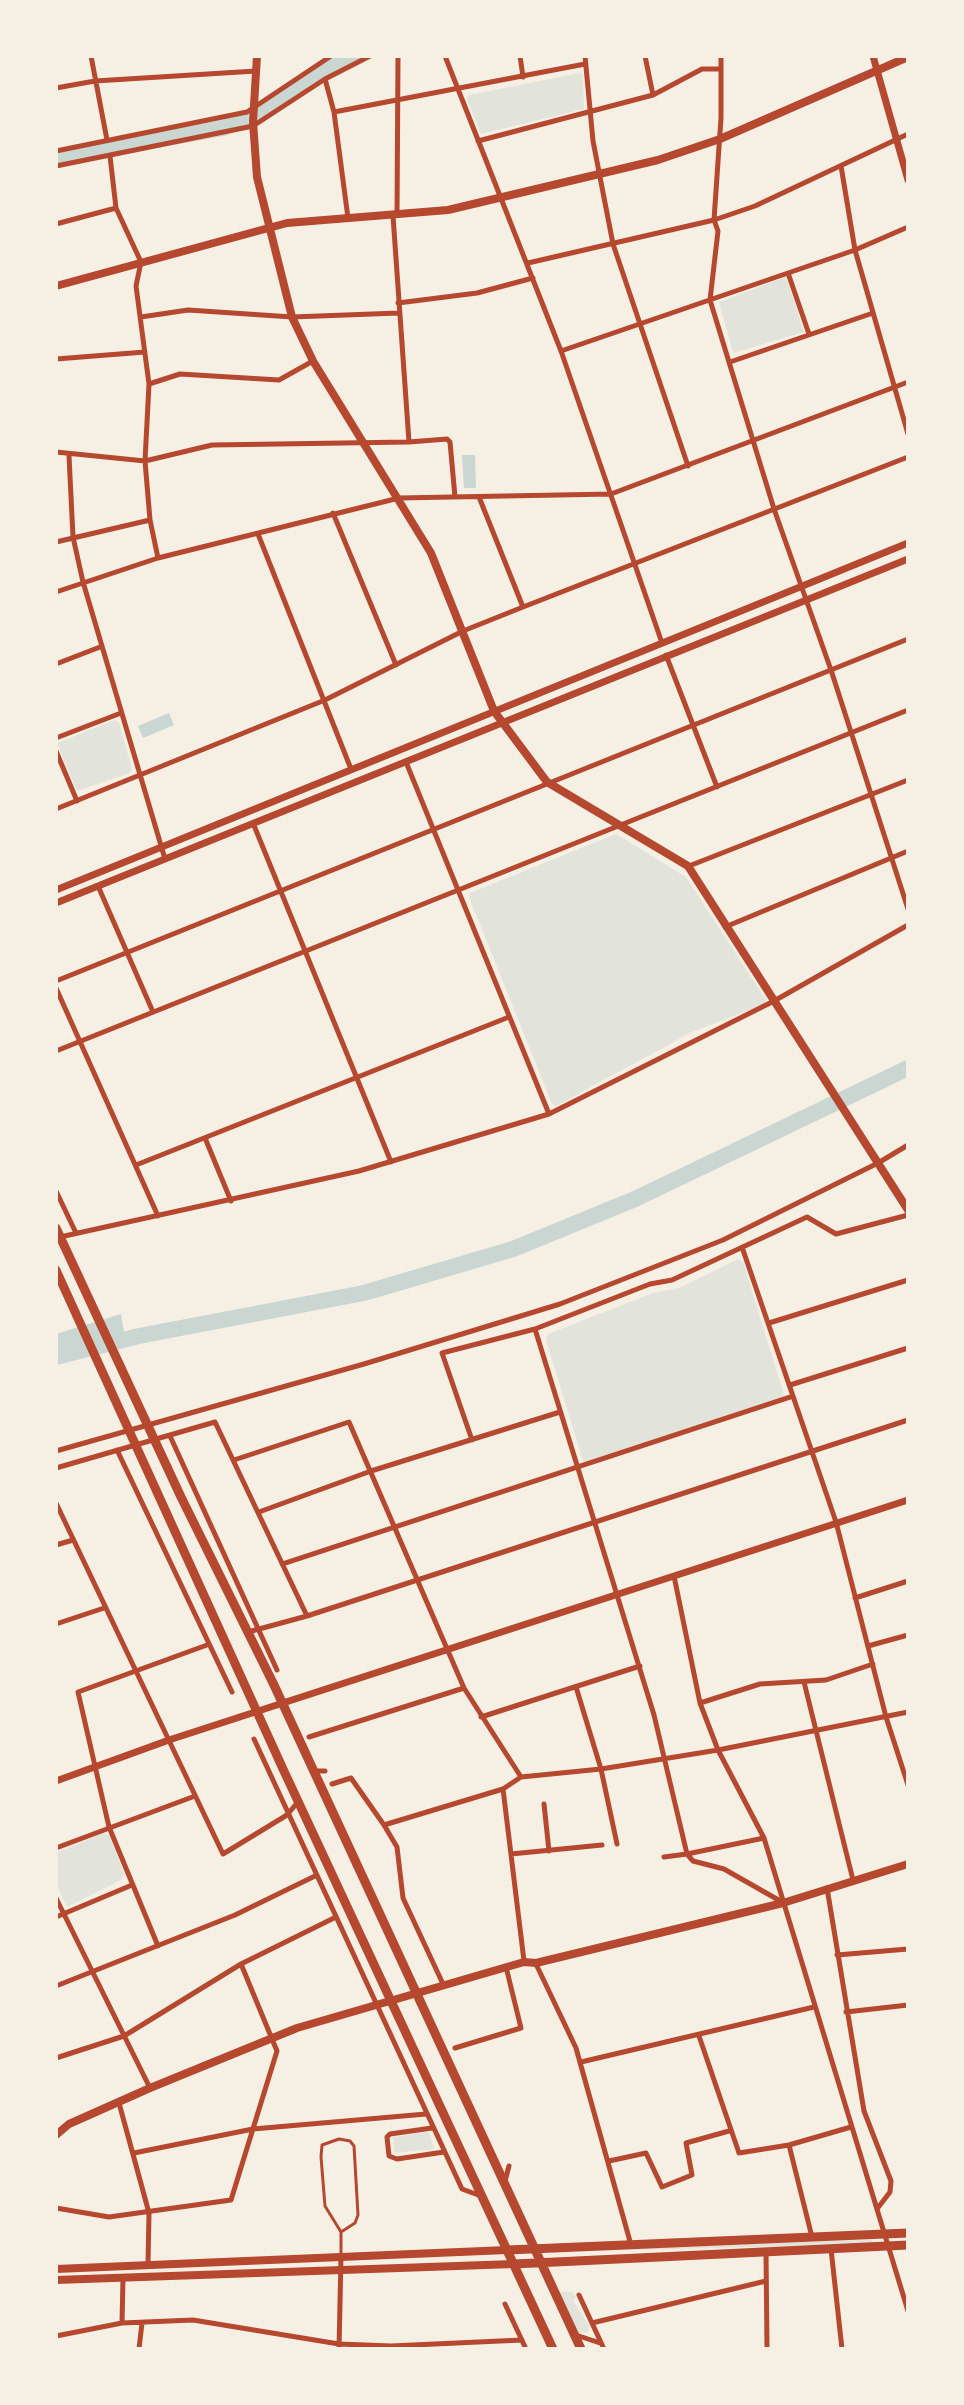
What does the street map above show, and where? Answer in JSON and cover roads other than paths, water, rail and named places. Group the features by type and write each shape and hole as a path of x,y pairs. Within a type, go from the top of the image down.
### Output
{"highway":[{"path":"56,1228 254,1630 282,1704 581,2349"},
{"path":"56,1270 553,2349"},
{"path":"507,2250 908,2233"},
{"path":"514,2264 908,2245"}],"main road":[{"path":"257,56 253,117 257,177 267,227 292,317 313,361 431,553 494,711 547,782 688,866 907,1209"},
{"path":"56,286 267,227 448,210 600,174 720,139 908,57"},
{"path":"56,2135 69,2124 150,2088 297,2028 524,1962 536,1963 783,1903 826,1887 908,1864"},
{"path":"56,2269 507,2250"},
{"path":"56,2280 514,2264"}],"street":[{"path":"91,56 107,140"},
{"path":"56,151 219,119 253,117 331,56"},
{"path":"56,166 110,156 253,117 370,56"},
{"path":"398,56 395,216 409,442"},
{"path":"445,56 561,351 662,643"},
{"path":"520,56 523,77"},
{"path":"585,56 590,111 613,244 688,466"},
{"path":"645,56 653,95"},
{"path":"721,56 720,139 714,220 718,231 710,300 774,509 831,670 908,909"},
{"path":"873,56 908,180"},
{"path":"334,112 585,64"},
{"path":"478,141 653,95 702,69 721,69"},
{"path":"56,88 95,81 256,71"},
{"path":"325,79 334,112 348,218"},
{"path":"528,263 714,220 755,206 908,134"},
{"path":"110,156 116,208 141,262 136,286 149,384 145,461 150,520 158,558"},
{"path":"841,166 855,250 908,434"},
{"path":"56,224 103,214 116,208"},
{"path":"561,351 855,250 908,227"},
{"path":"788,273 809,334"},
{"path":"398,303 477,293 533,278"},
{"path":"140,317 188,310 292,317 399,313"},
{"path":"730,362 873,313"},
{"path":"56,359 145,352"},
{"path":"149,384 180,374 279,380 313,361"},
{"path":"56,592 158,558 399,498 611,494 908,382"},
{"path":"56,452 69,456 145,461 212,445 447,439 450,442 455,497"},
{"path":"69,456 73,537 83,582 165,859"},
{"path":"56,809 325,700 463,631 908,457"},
{"path":"479,497 523,607"},
{"path":"333,513 396,665"},
{"path":"56,542 150,520"},
{"path":"258,534 351,769"},
{"path":"56,890 908,543"},
{"path":"56,903 908,559"},
{"path":"56,981 908,639"},
{"path":"56,664 100,647"},
{"path":"666,655 717,787"},
{"path":"56,1051 908,710"},
{"path":"56,738 121,713"},
{"path":"56,751 77,801"},
{"path":"406,762 549,1114"},
{"path":"688,866 908,780"},
{"path":"253,823 391,1162"},
{"path":"725,927 908,851"},
{"path":"98,886 153,1012"},
{"path":"56,1238 231,1201 391,1162 549,1114 774,1001 908,925"},
{"path":"56,988 158,1216"},
{"path":"136,1165 509,1017"},
{"path":"205,1138 231,1201"},
{"path":"56,1451 560,1304 723,1240 908,1145"},
{"path":"56,1191 76,1233"},
{"path":"472,1440 442,1353 535,1329 650,1284 672,1280 807,1217 836,1234 907,1209"},
{"path":"742,1247 836,1522 886,1717 908,1785"},
{"path":"769,1323 908,1280"},
{"path":"535,1329 640,1666 687,1854 693,1861 732,1873 783,1903"},
{"path":"790,1385 908,1348"},
{"path":"282,1564 793,1396"},
{"path":"259,1512 371,1471 560,1412"},
{"path":"254,1630 307,1616 908,1420"},
{"path":"56,1468 215,1422 307,1616"},
{"path":"234,1460 349,1422 464,1688 521,1777"},
{"path":"170,1436 254,1630 277,1670"},
{"path":"117,1450 207,1645 232,1692"},
{"path":"56,1781 169,1740 908,1500"},
{"path":"56,1503 223,1854 287,1815 298,1801"},
{"path":"56,1545 73,1540"},
{"path":"674,1575 700,1703 718,1750 764,1838 908,2311"},
{"path":"855,1598 908,1581"},
{"path":"56,1624 104,1608"},
{"path":"868,1646 908,1635"},
{"path":"158,1946 109,1827 78,1692 207,1645"},
{"path":"700,1703 760,1684 826,1680 873,1664"},
{"path":"481,1717 640,1666"},
{"path":"804,1682 853,1880"},
{"path":"576,1687 601,1769 617,1844"},
{"path":"309,1737 464,1688"},
{"path":"384,1825 503,1789 521,1777 601,1769 718,1750 908,1712"},
{"path":"254,1739 334,1918 379,2004 462,2189 482,2196"},
{"path":"313,1771 325,1771"},
{"path":"332,1784 351,1778 397,1847 403,1898 413,1926 436,1962 443,1984"},
{"path":"503,1789 524,1962"},
{"path":"56,1848 195,1796"},
{"path":"544,1804 549,1851"},
{"path":"664,1857 764,1838"},
{"path":"511,1854 602,1845"},
{"path":"56,1986 235,1915 315,1876"},
{"path":"56,1917 132,1885"},
{"path":"826,1887 864,2111 891,2181 890,2192 877,2209"},
{"path":"56,1898 150,2088"},
{"path":"56,2058 124,2036 241,1964 334,1918"},
{"path":"837,1955 908,1949"},
{"path":"536,1963 571,2033 581,2062 631,2245"},
{"path":"56,2208 109,2217 231,2200 277,2051 241,1964"},
{"path":"455,2048 521,2028 506,1967"},
{"path":"846,2012 908,2005"},
{"path":"581,2062 814,2007"},
{"path":"699,2036 739,2153 789,2145 851,2127"},
{"path":"119,2103 149,2213 148,2265"},
{"path":"134,2153 253,2129 426,2114"},
{"path":"433,2128 390,2134 387,2137 389,2156 397,2159 444,2152"},
{"path":"609,2161 646,2153 662,2187 692,2175 686,2143 729,2131"},
{"path":"789,2145 812,2238"},
{"path":"504,2182 509,2166"},
{"path":"831,2249 842,2349"},
{"path":"766,2251 767,2349"},
{"path":"339,2346 341,2257"},
{"path":"122,2323 123,2278"},
{"path":"592,2323 766,2281"},
{"path":"579,2299 603,2346"},
{"path":"505,2304 526,2349"},
{"path":"56,2336 122,2323 193,2320 339,2346 468,2346 522,2340"},
{"path":"139,2349 142,2323"},
{"path":"575,2335 603,2346"}],"lane":[{"path":"341,2232 355,2223 358,2215 354,2146 350,2141 330,2140 322,2145 322,2189 325,2206 341,2232 341,2257"}],"waterway":[{"path":"56,158 223,128 259,115 335,64 355,56"},
{"path":"56,1357 139,1336 364,1293 513,1249 635,1199 908,1068"}]}
